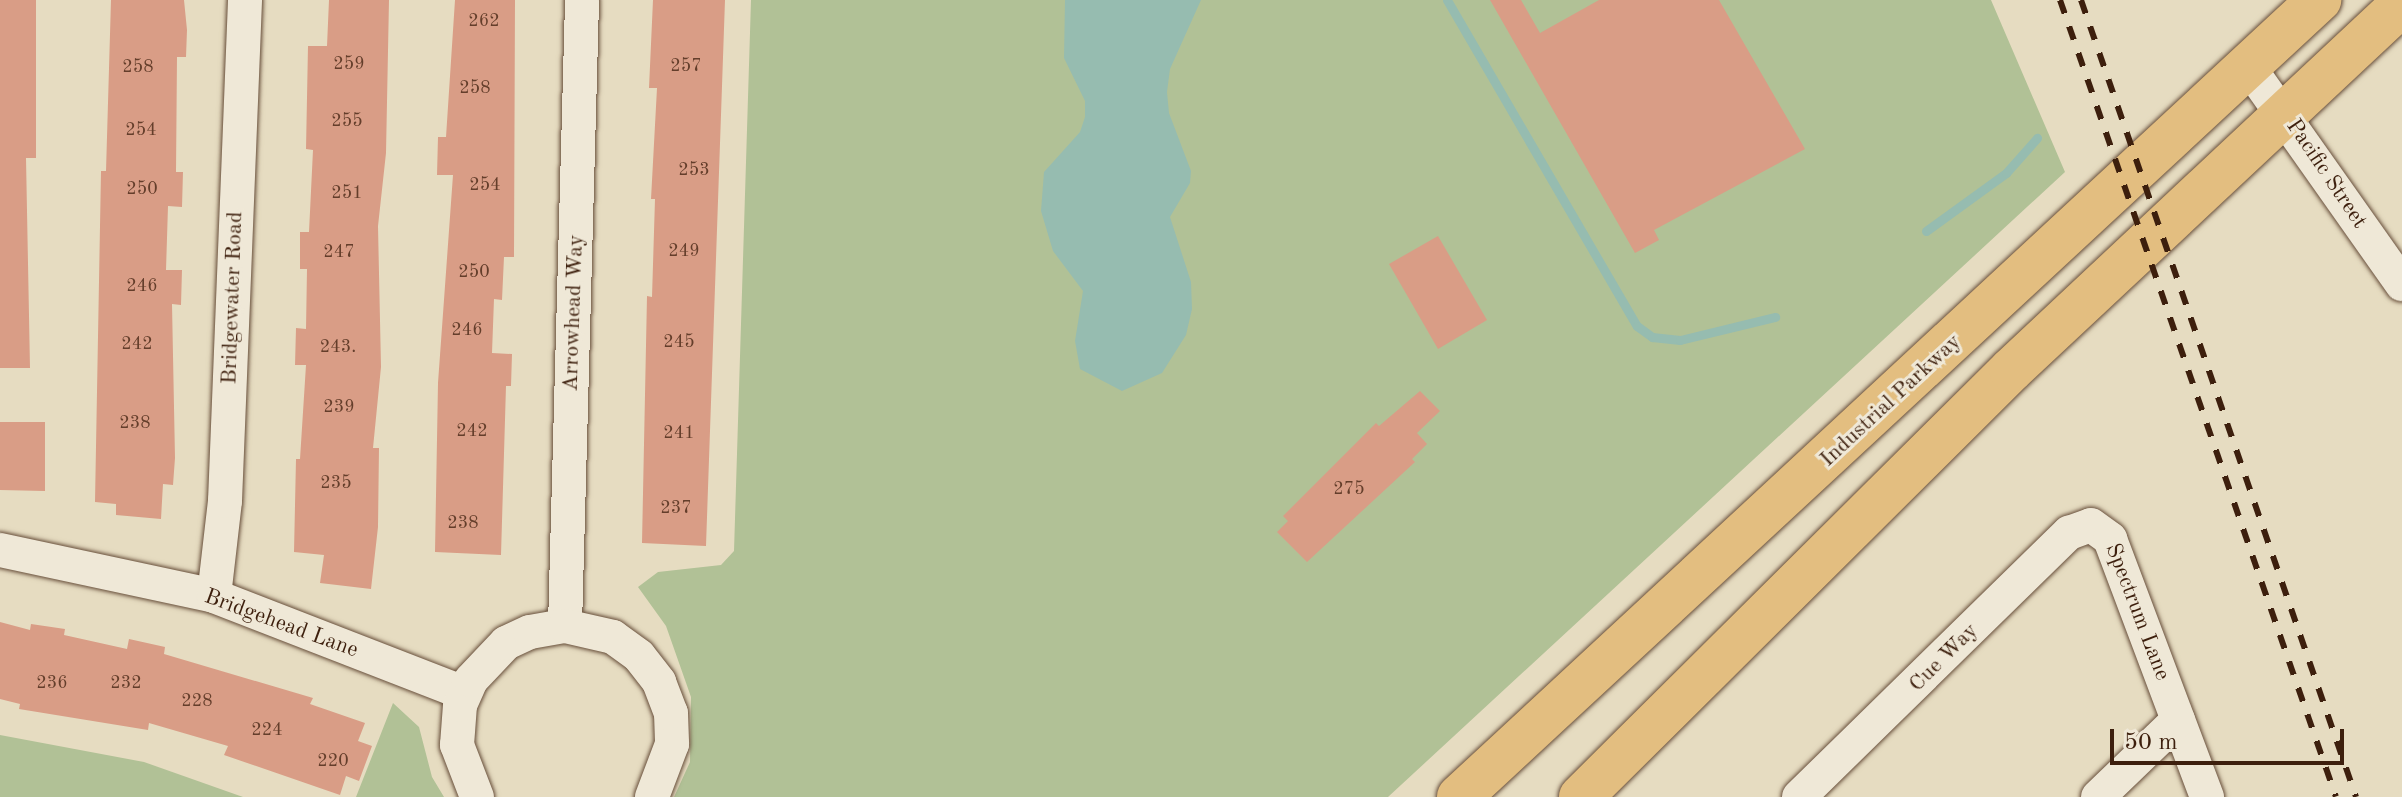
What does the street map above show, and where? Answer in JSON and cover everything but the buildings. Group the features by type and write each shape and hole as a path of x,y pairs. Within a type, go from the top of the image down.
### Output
{"main road":[{"name":"Industrial Parkway","path":"1459,797 2319,0"},
{"path":"1585,796 2011,370 2402,4"}],"street":[{"name":"Bridgewater Road","path":"214,596 225,501 245,0"},
{"name":"Arrowhead Way","path":"565,626 582,0"},
{"name":"Pacific Street","path":"2248,66 2285,113 2402,284"},
{"name":"Spectrum Lane","path":"2091,525 2110,539 2207,797"},
{"name":"Cue Way","path":"1799,797 2069,533 2091,525"},
{"name":"Bridgehead Lane","path":"0,550 214,596 464,693"},
{"path":"477,797 457,745 464,693 479,667 506,643 530,632 565,626 613,637 639,656 659,682 671,713 672,744 653,797"},
{"path":"2098,797 2178,720"}],"green space":[{"path":"751,0 1991,0 2065,172 1388,797 674,797 690,762 691,697 666,626 638,587 658,572 721,565 734,551"},
{"path":"393,703 419,727 432,777 444,797 356,797"},
{"path":"0,735 144,762 243,797 0,797"}],"water":[{"path":"1065,0 1201,0 1170,69 1167,92 1169,113 1191,171 1190,183 1170,217 1191,282 1192,309 1186,335 1162,373 1122,391 1080,369 1075,341 1083,291 1053,251 1041,211 1044,172 1080,132 1085,117 1085,101 1064,58"}],"waterway":[{"path":"1447,0 1637,326 1652,337 1680,340 1775,317"},
{"path":"1926,231 2006,173 2037,138"}],"railway":[{"path":"2060,0 2336,797"},
{"path":"2081,0 2356,797"}]}
